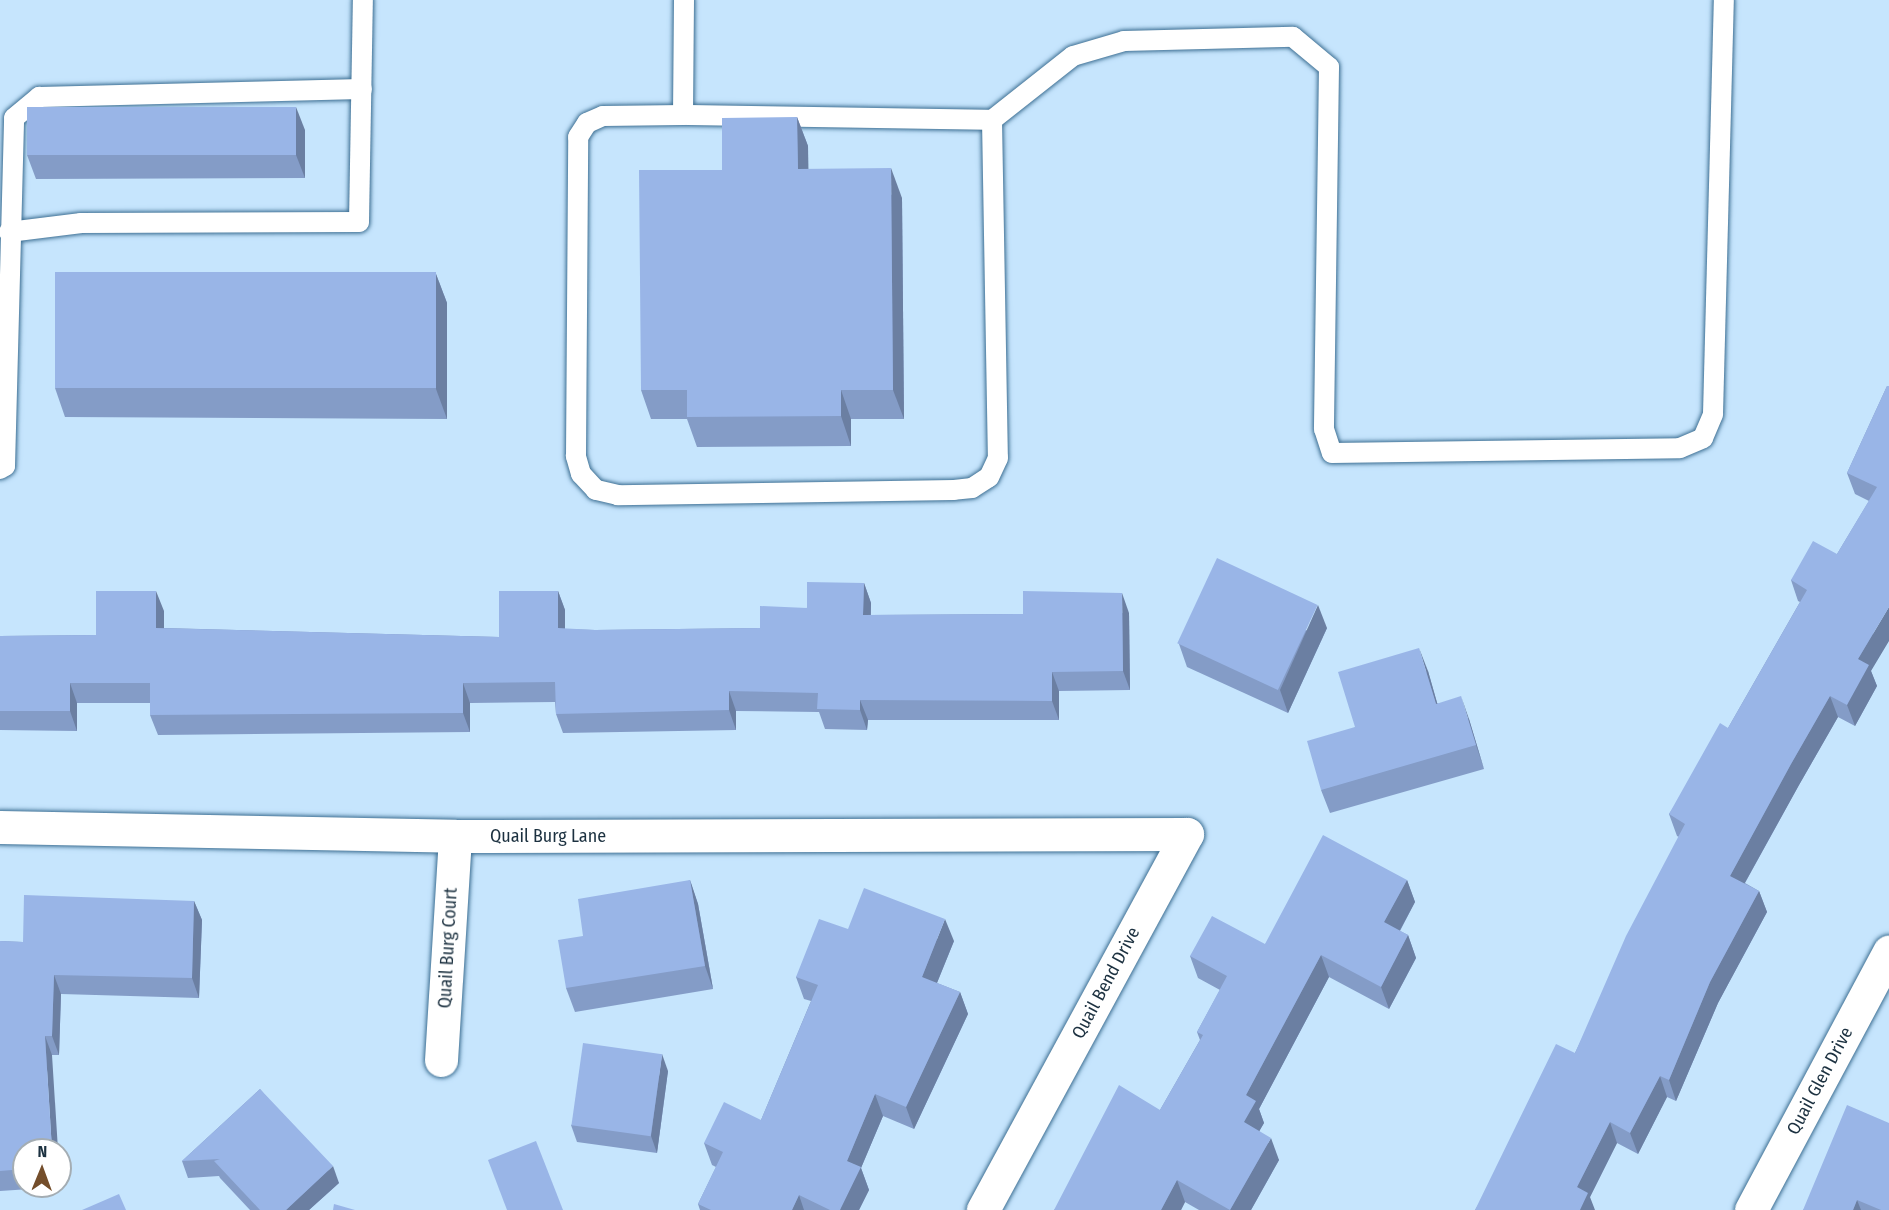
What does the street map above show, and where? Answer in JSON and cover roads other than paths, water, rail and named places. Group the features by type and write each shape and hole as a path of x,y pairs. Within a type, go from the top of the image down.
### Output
{"street":[{"name":"Quail Burg Lane","path":"0,827 455,836 1096,834"},
{"name":"Quail Bend Drive","path":"983,1210 1186,834 1096,834"},
{"name":"Quail Burg Court","path":"441,1060 455,836"},
{"name":"Quail Glen Drive","path":"1751,1210 1889,952"}],"lane":[{"path":"9,232 81,223 360,222 363,0"},
{"path":"683,115 684,0"},
{"path":"992,120 998,458 989,477 972,488 954,490 618,495 596,490 581,474 576,456 579,136 587,123 603,116 683,115 992,120 1072,56 1124,41 1293,37 1329,67 1324,429 1332,453 1680,448 1703,438 1713,414 1724,0"},
{"path":"0,469 5,466 4,295 14,118 39,97 362,89"}]}
